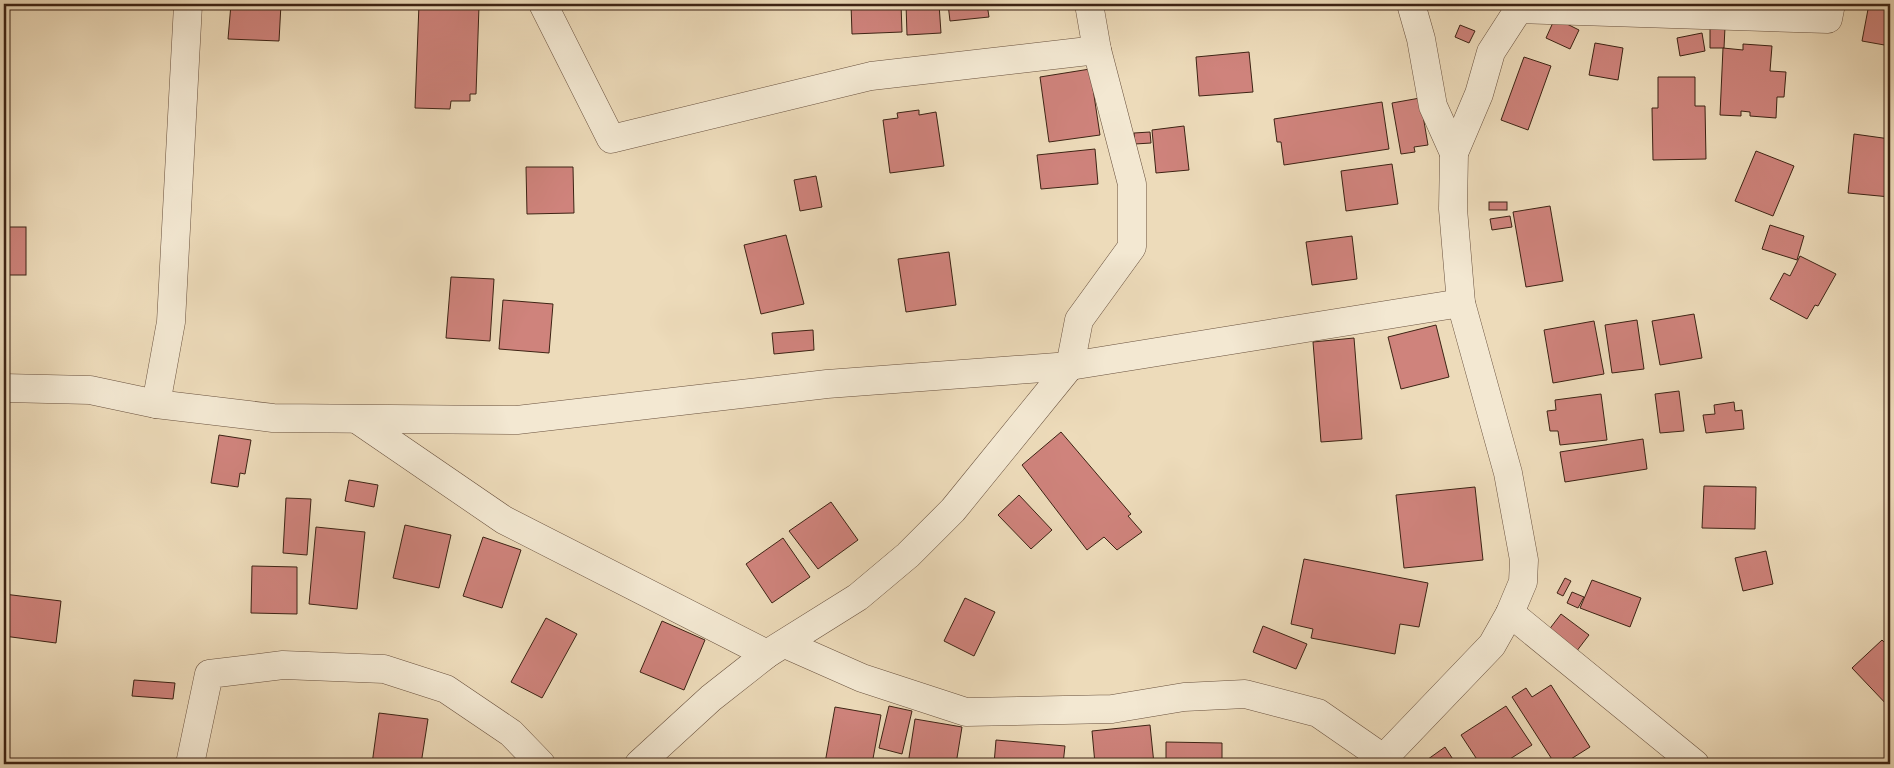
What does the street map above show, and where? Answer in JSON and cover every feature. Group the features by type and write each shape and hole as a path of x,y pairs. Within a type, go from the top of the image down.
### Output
{"street":[{"path":"544,4 611,139 871,76 1097,50"},
{"path":"639,764 711,698 776,649 858,597 908,555 953,510 1070,366 1079,320 1132,247 1132,184 1097,50 1089,4"},
{"path":"1411,4 1421,39 1433,106 1454,153"},
{"path":"358,420 504,520 776,649 862,678 966,712 1112,709 1184,697 1245,694 1318,713 1380,761 1492,645 1510,613 1523,582 1524,560 1508,473 1461,303 1453,209 1454,153 1479,94 1491,52 1521,6 1828,19 1831,4"},
{"path":"156,404 171,322 188,5"},
{"path":"4,388 90,390 156,404 273,418 517,420 827,384 1070,366 1461,303"},
{"path":"1510,613 1695,764"},
{"path":"190,764 209,674 283,665 384,669 446,689 511,733 541,764"}],"building":[{"path":"231,4 281,4 279,41 228,39"},
{"path":"419,4 479,6 476,94 470,94 470,101 451,101 450,109 415,108"},
{"path":"851,4 901,4 902,32 852,34"},
{"path":"906,4 939,4 941,33 907,35"},
{"path":"948,4 987,4 989,17 950,21"},
{"path":"1869,4 1890,4 1890,46 1862,41"},
{"path":"1555,18 1579,30 1570,49 1546,38"},
{"path":"1460,25 1475,31 1469,43 1455,37"},
{"path":"1710,26 1725,27 1724,48 1710,48"},
{"path":"1702,33 1705,51 1680,56 1677,38"},
{"path":"1595,43 1623,48 1618,80 1589,75"},
{"path":"1743,44 1772,46 1770,71 1786,72 1784,97 1777,97 1776,118 1750,116 1750,112 1741,111 1741,116 1720,115 1723,48 1743,50"},
{"path":"1249,52 1253,92 1199,96 1196,57"},
{"path":"1524,57 1551,66 1528,130 1501,120"},
{"path":"1090,69 1100,135 1049,142 1040,77"},
{"path":"1658,77 1695,77 1695,106 1705,106 1706,159 1653,160 1652,108 1658,108"},
{"path":"1420,98 1428,145 1414,147 1415,152 1401,154 1392,103"},
{"path":"1382,102 1389,149 1284,165 1281,142 1277,142 1274,119"},
{"path":"919,110 919,115 936,112 944,166 890,173 883,120 898,118 897,113"},
{"path":"1184,126 1189,170 1156,173 1152,130"},
{"path":"1150,132 1151,143 1135,144 1134,133"},
{"path":"1854,134 1890,139 1890,197 1848,193"},
{"path":"1095,149 1098,184 1041,189 1037,155"},
{"path":"1756,151 1794,166 1773,216 1735,201"},
{"path":"1392,164 1398,204 1346,211 1341,171"},
{"path":"526,167 573,167 574,213 527,214"},
{"path":"816,176 822,207 800,211 794,180"},
{"path":"1489,202 1507,202 1507,210 1489,210"},
{"path":"1550,206 1563,281 1526,287 1513,212"},
{"path":"1510,216 1512,227 1492,230 1490,219"},
{"path":"1770,225 1804,236 1797,260 1762,249"},
{"path":"6,227 26,227 26,275 6,275"},
{"path":"786,235 804,304 761,314 744,245"},
{"path":"1352,236 1357,279 1312,285 1306,242"},
{"path":"949,252 956,305 906,312 898,259"},
{"path":"1800,256 1836,274 1818,306 1815,305 1807,319 1770,299 1784,273 1790,276"},
{"path":"451,277 494,279 490,341 446,338"},
{"path":"503,300 553,304 549,353 499,349"},
{"path":"1694,314 1702,358 1660,365 1652,321"},
{"path":"1637,320 1644,369 1612,373 1605,325"},
{"path":"1594,321 1604,374 1553,383 1544,330"},
{"path":"1436,325 1449,377 1401,389 1388,337"},
{"path":"813,330 814,350 774,354 772,333"},
{"path":"1354,338 1362,439 1321,442 1313,342"},
{"path":"1679,391 1684,431 1660,433 1655,394"},
{"path":"1601,394 1607,440 1560,445 1558,431 1550,431 1547,411 1556,410 1555,400"},
{"path":"1734,402 1735,411 1742,410 1744,429 1706,433 1703,415 1715,414 1714,405"},
{"path":"1061,432 1131,514 1128,516 1142,532 1117,550 1104,537 1087,550 1022,465"},
{"path":"219,435 251,440 245,474 240,473 238,487 211,483"},
{"path":"1643,439 1647,469 1565,482 1560,452"},
{"path":"349,480 378,485 374,507 345,501"},
{"path":"1704,486 1756,487 1755,529 1702,528"},
{"path":"1475,487 1483,560 1404,568 1396,495"},
{"path":"1019,495 1052,530 1031,549 998,515"},
{"path":"286,498 311,499 307,555 283,553"},
{"path":"831,502 858,540 818,569 789,531"},
{"path":"405,525 451,535 439,588 393,578"},
{"path":"316,527 365,532 357,609 309,604"},
{"path":"483,537 521,550 502,608 463,596"},
{"path":"783,538 810,577 772,603 746,564"},
{"path":"1766,551 1773,584 1743,591 1735,558"},
{"path":"1304,559 1428,583 1419,627 1400,624 1395,654 1311,638 1313,629 1291,624"},
{"path":"252,566 297,567 297,614 251,613"},
{"path":"1565,578 1571,581 1563,596 1557,593"},
{"path":"1592,580 1641,598 1630,627 1580,608"},
{"path":"1572,592 1584,597 1578,608 1567,603"},
{"path":"4,594 61,601 56,643 4,636"},
{"path":"965,598 995,612 974,656 944,641"},
{"path":"1561,614 1589,635 1576,652 1548,631"},
{"path":"546,618 577,634 542,698 511,682"},
{"path":"662,621 705,640 684,690 640,672"},
{"path":"1263,626 1307,644 1296,669 1253,652"},
{"path":"1882,640 1890,648 1890,708 1852,668"},
{"path":"134,680 175,683 173,699 132,696"},
{"path":"1551,685 1590,747 1563,764 1555,764 1512,697 1526,688 1532,697"},
{"path":"889,706 912,711 902,754 879,748"},
{"path":"1506,706 1532,745 1502,764 1480,764 1461,735"},
{"path":"835,707 881,715 872,764 825,763"},
{"path":"379,713 428,719 421,764 372,764"},
{"path":"915,719 962,727 956,764 908,764"},
{"path":"1150,725 1154,764 1095,764 1092,731"},
{"path":"996,740 1065,746 1063,764 994,764"},
{"path":"1166,742 1222,743 1222,764 1166,764"},
{"path":"1445,747 1456,764 1426,764 1424,762"}]}
